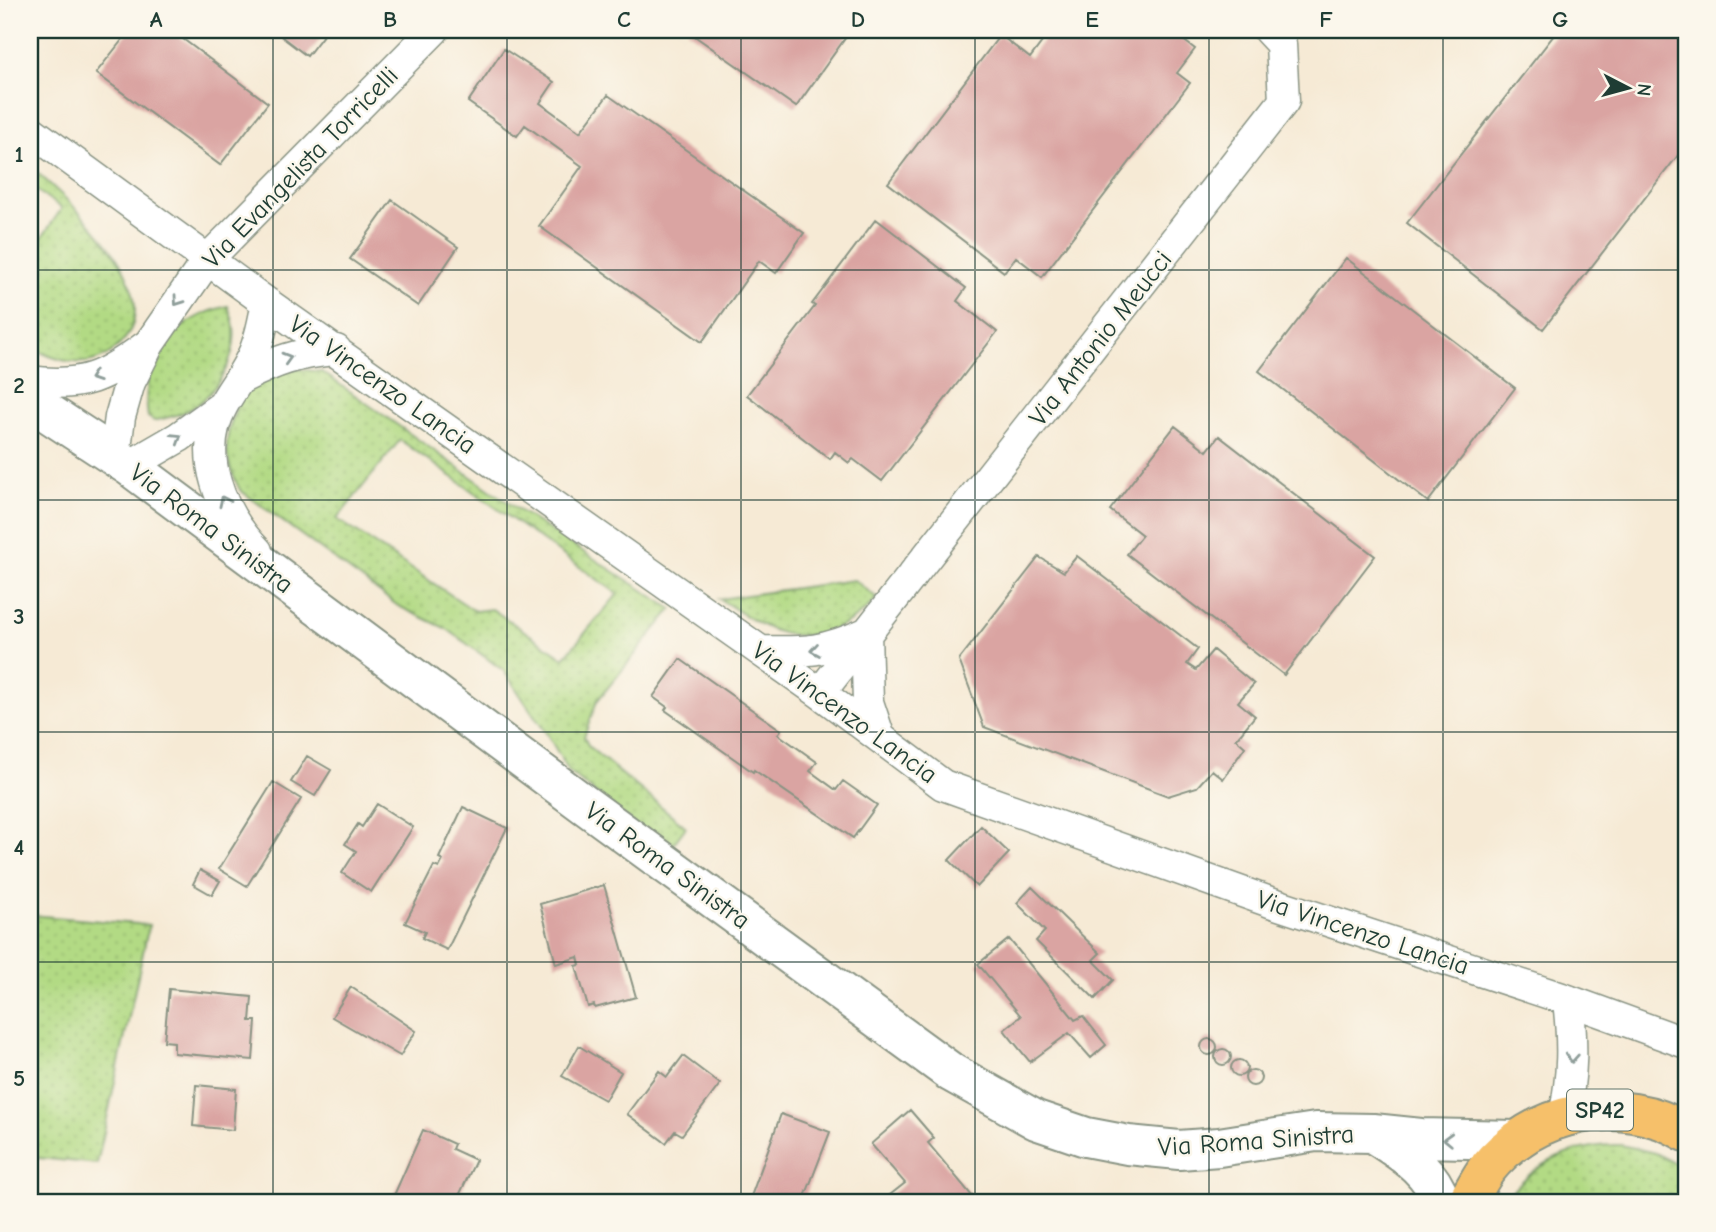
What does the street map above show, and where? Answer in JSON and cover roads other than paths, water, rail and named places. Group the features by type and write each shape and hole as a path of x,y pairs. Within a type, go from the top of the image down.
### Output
{"main road":[{"name":"Via Roma Sinistra","path":"1467,1202 1487,1169 1517,1140 1564,1117 1600,1110 1644,1114 1681,1122"}],"street":[{"name":"Via Evangelista Torricelli","path":"122,461 120,417 130,382 149,344 208,259 434,30"},
{"name":"Via Antonio Meucci","path":"820,692 924,563 1284,101 1281,44 1268,30"},
{"name":"Via Vincenzo Lancia","path":"30,130 267,303 820,692 943,785 1270,902 1568,1000 1683,1042"},
{"path":"267,303 257,345 242,378 222,407 212,434 211,456 215,484 228,512 252,546 297,592"},
{"name":"Via Evangelista Torricelli","path":"30,381 66,384 91,380 117,368 149,344"},
{"path":"242,378 278,360 309,352 336,350"},
{"name":"Via Roma Sinistra","path":"30,401 122,461 952,1073 1036,1120 1086,1137 1128,1145 1179,1150 1219,1147 1316,1132 1517,1140"},
{"path":"122,461 179,437 222,407"},
{"name":"Via Antonio Meucci","path":"761,651 807,652 837,646 866,633"},
{"path":"866,633 868,702 880,738"},
{"path":"1564,1117 1570,1086 1573,1045 1568,1000"},
{"name":"Via Roma Sinistra","path":"1373,1133 1417,1163 1437,1191 1441,1202"}]}
